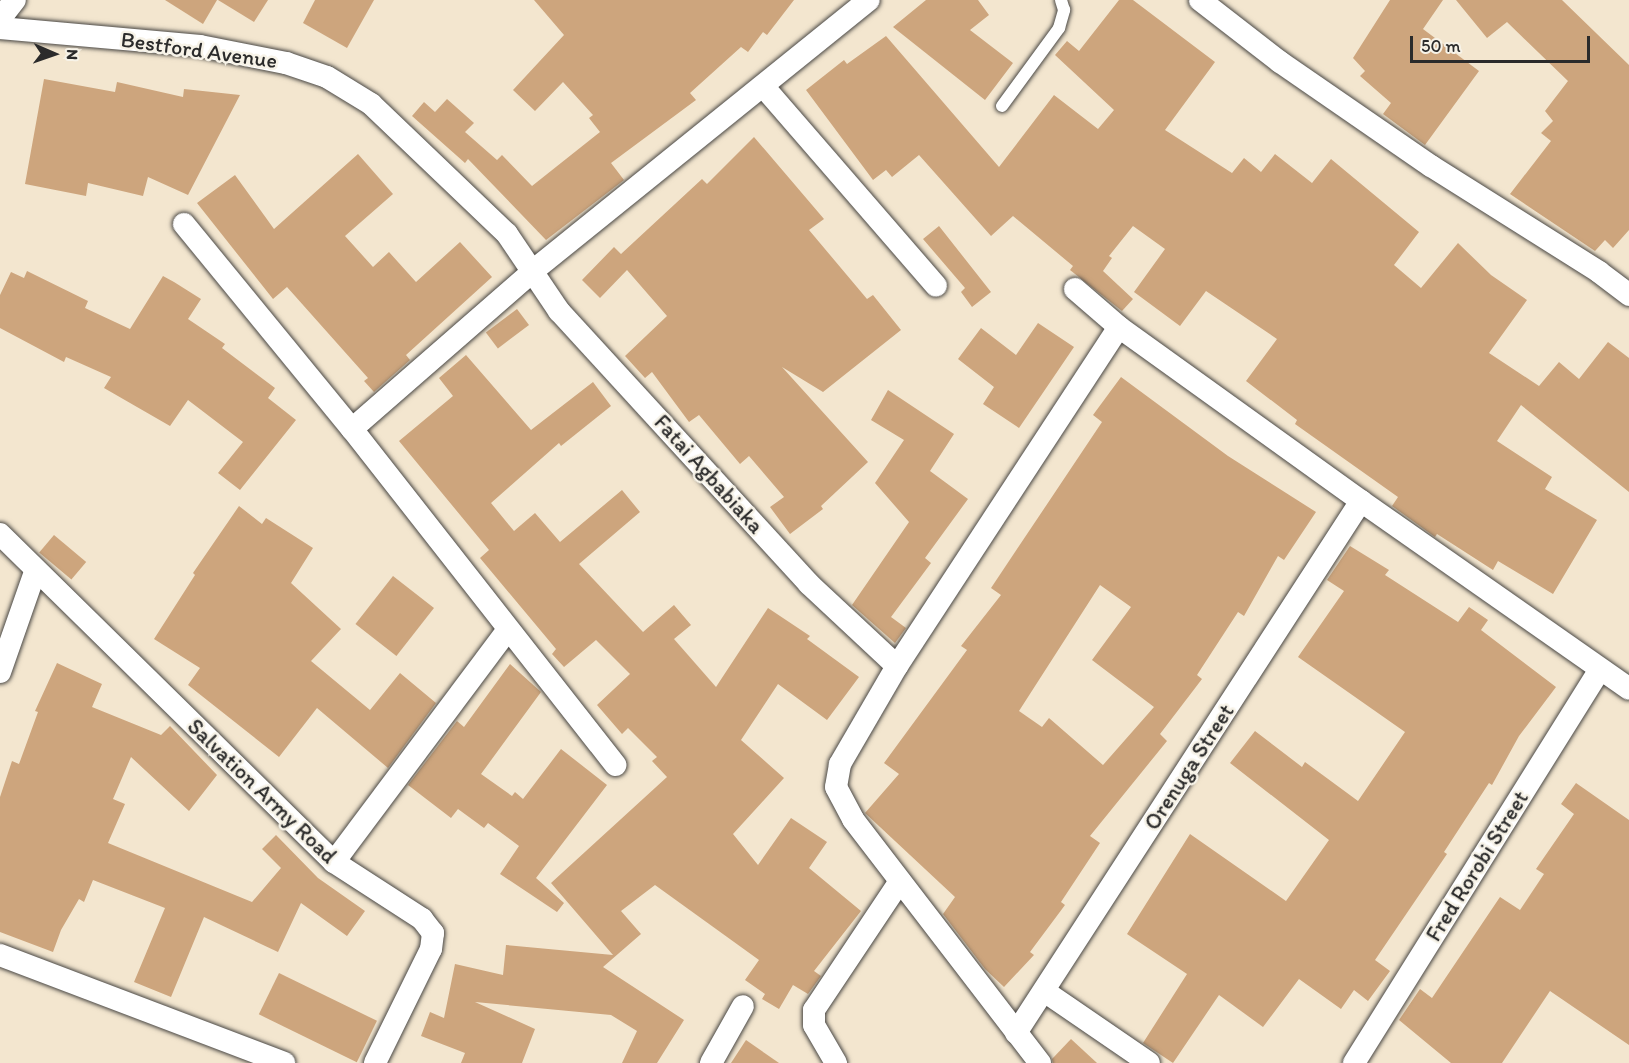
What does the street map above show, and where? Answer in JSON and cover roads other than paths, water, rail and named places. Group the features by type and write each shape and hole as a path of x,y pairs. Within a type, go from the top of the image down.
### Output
{"street":[{"path":"0,19 15,0"},
{"path":"352,429 534,270 869,0"},
{"path":"1200,0 1280,62 1384,134 1599,272 1629,295"},
{"name":"Bestford Avenue","path":"0,28 200,46 286,63 327,77 371,104 470,194 507,234 534,270"},
{"path":"763,86 936,286"},
{"path":"184,224 352,429 507,631 615,765"},
{"name":"Fatai Agbabiaka","path":"534,270 559,311 809,584 897,666"},
{"path":"1075,289 1119,327 1361,501 1629,689"},
{"path":"1040,1063 842,804 836,787 840,764 897,666 1119,327"},
{"name":"Orenuga Street","path":"1016,1033 1361,501"},
{"name":"Salvation Army Road","path":"0,534 35,572 334,862 422,920 433,933 431,949 375,1063"},
{"path":"0,672 35,572"},
{"path":"334,862 507,631"},
{"name":"Fred Rorobi Street","path":"1354,1063 1600,669"},
{"path":"836,1063 814,1025 814,1010 900,880"},
{"path":"0,955 284,1063"},
{"path":"1044,991 1149,1063"},
{"path":"711,1063 743,1006"}],"lane":[{"path":"1002,106 1059,28 1064,10 1061,0"}]}
